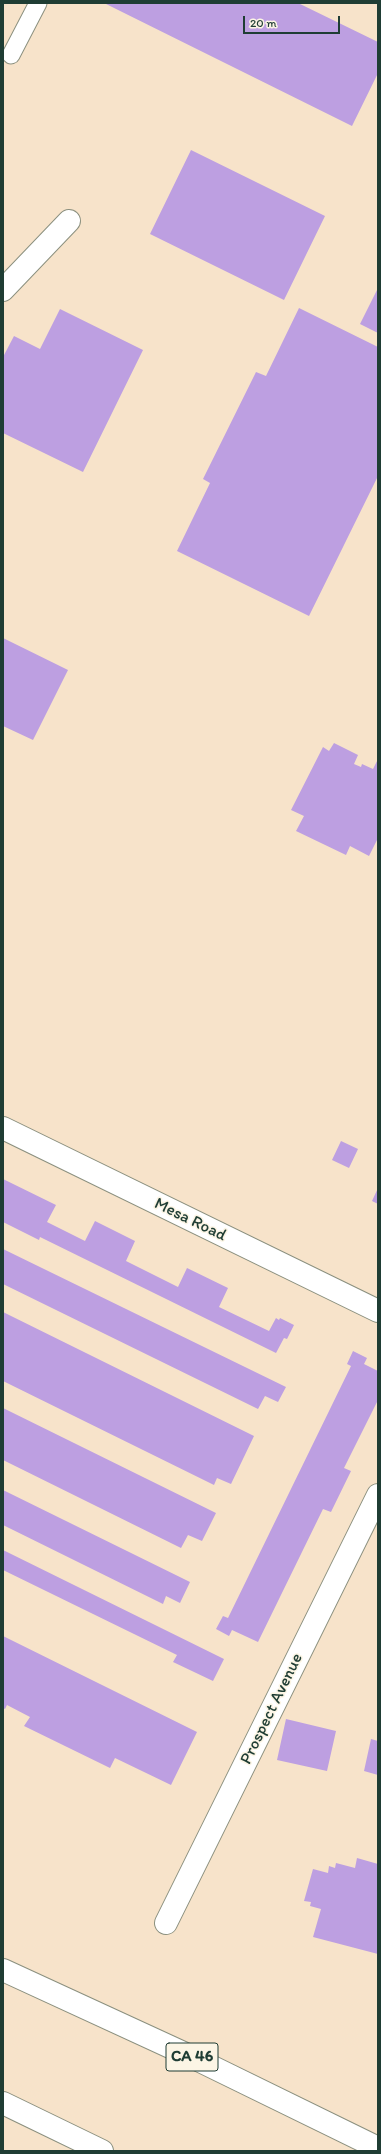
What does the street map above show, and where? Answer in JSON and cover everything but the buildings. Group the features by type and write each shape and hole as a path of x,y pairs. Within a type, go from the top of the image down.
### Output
{"main road":[{"path":"3,290 69,221"},
{"name":"Mesa Road","path":"3,1128 378,1311"},
{"name":"Prospect Avenue","path":"166,1923 378,1495"},
{"name":"CA 46","path":"3,1970 192,2057 378,2148"},
{"path":"3,2103 102,2151"}],"lane":[{"path":"11,55 38,3"}]}
